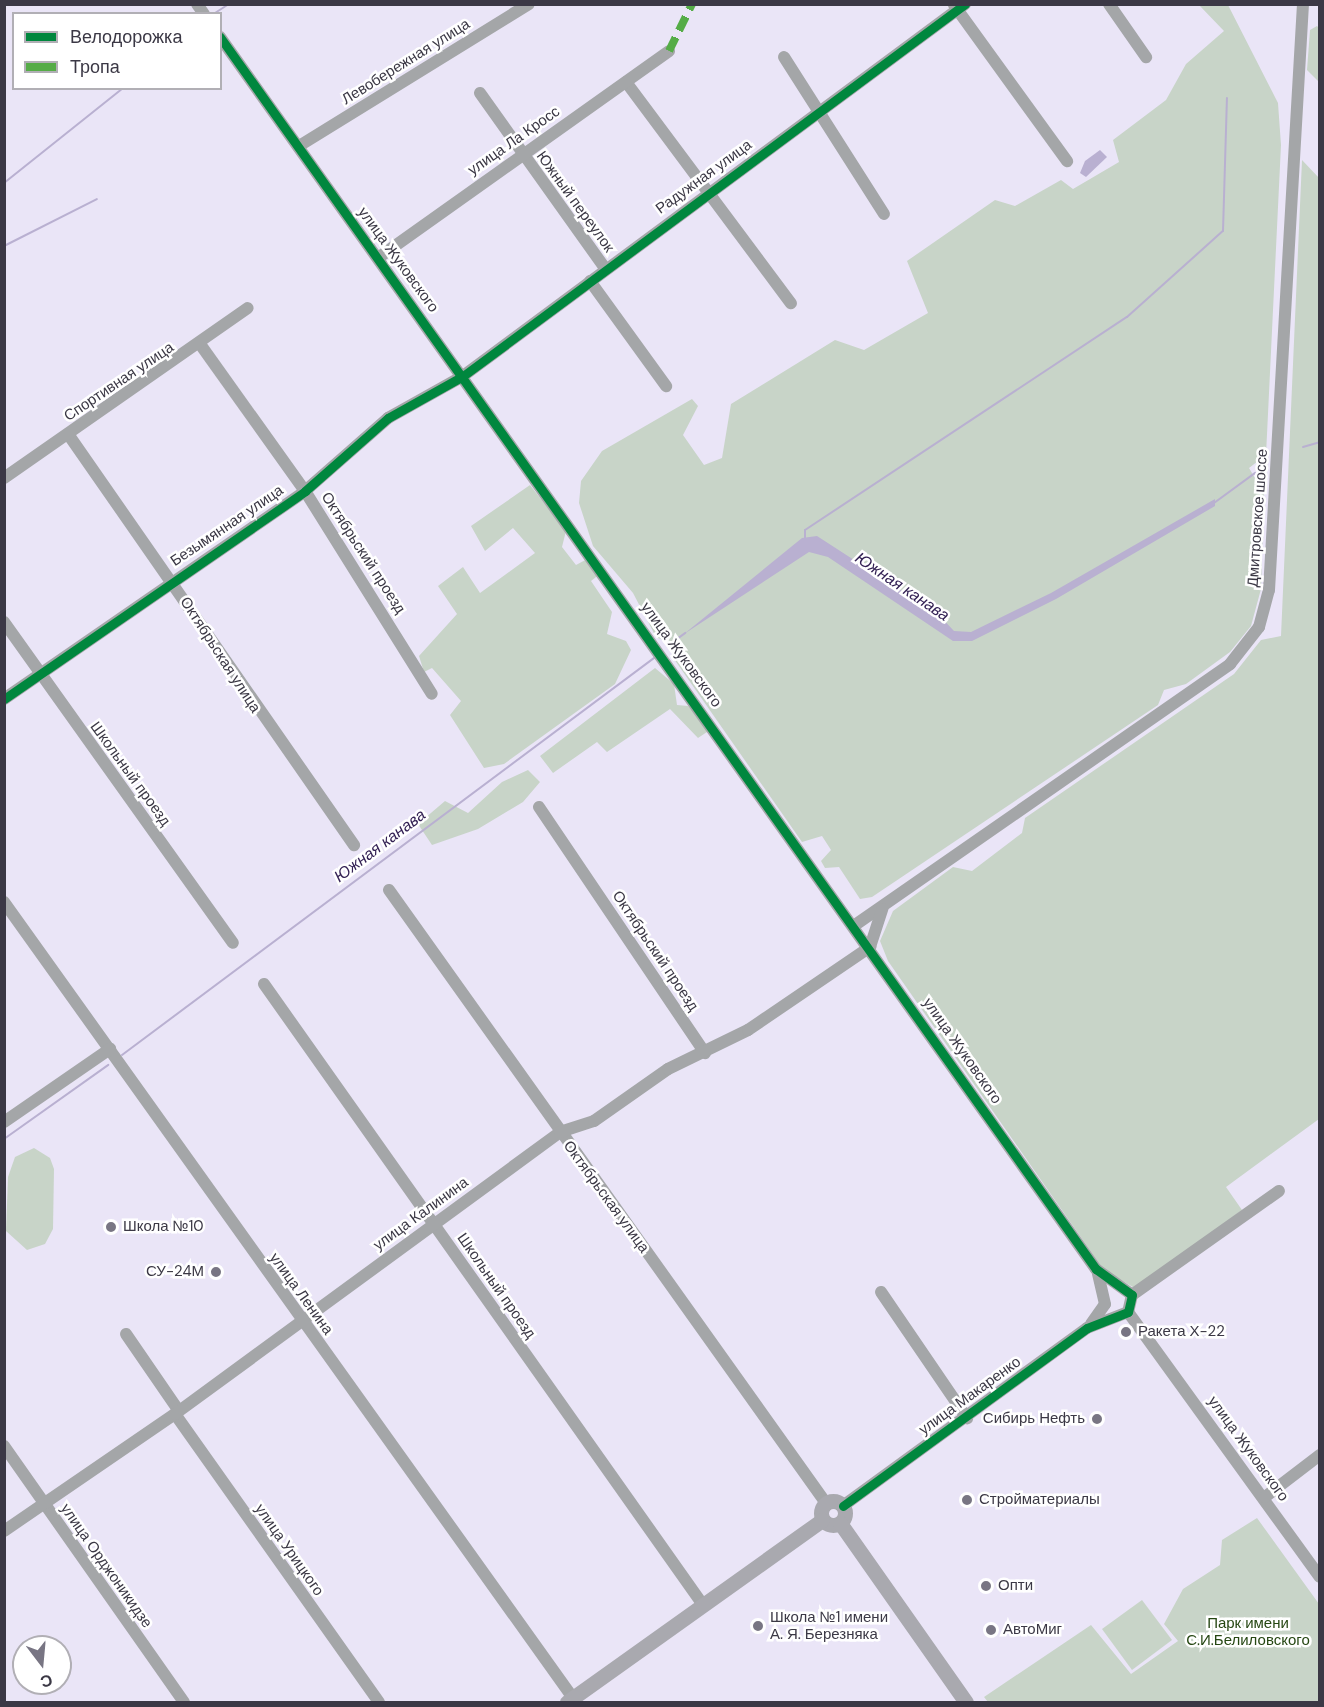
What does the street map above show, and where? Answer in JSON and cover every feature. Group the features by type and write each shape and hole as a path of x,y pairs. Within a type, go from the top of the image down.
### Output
{"main road":[{"path":"572,1701 822,1520 826,1503 843,1506 840,1524 966,1702"},
{"path":"822,1520 830,1526 840,1524"}],"street":[{"name":"Левобережная улица","path":"298,146 529,4"},
{"path":"1109,4 1146,57"},
{"name":"Дмитровское шоссе","path":"855,925 1230,664 1259,627 1269,590 1303,4"},
{"path":"958,6 1067,161"},
{"name":"Радужная улица","path":"462,376 958,6"},
{"name":"улица Жуковского","path":"222,40 855,925 1096,1269 1132,1295"},
{"name":"улица Ла Кросс","path":"378,258 521,153 669,51"},
{"path":"784,57 884,214"},
{"path":"626,82 791,303"},
{"name":"Южный переулок","path":"480,93 605,268"},
{"path":"590,281 666,386"},
{"name":"Спортивная улица","path":"4,478 200,344 248,308"},
{"name":"Октябрьский проезд","path":"200,344 305,490 432,694"},
{"name":"Безымянная улица","path":"4,699 38,673 305,490 388,418 462,376"},
{"name":"Октябрьская улица","path":"68,434 354,845"},
{"name":"Школьный проезд","path":"4,622 38,673 233,943"},
{"name":"Октябрьский проезд","path":"539,807 705,1053"},
{"name":"Октябрьская улица","path":"390,890 826,1503"},
{"name":"улица Ленина","path":"4,902 572,1701"},
{"path":"870,947 884,905"},
{"name":"улица Калинина","path":"4,1531 177,1412 560,1132 594,1121 668,1069 705,1053 870,947"},
{"name":"Школьный проезд","path":"264,984 703,1605"},
{"path":"4,1122 110,1050"},
{"path":"1123,1314 1132,1295 1278,1191"},
{"path":"1096,1269 1105,1300"},
{"path":"1088,1328 1105,1300 1119,1287"},
{"path":"880,1292 967,1418"},
{"name":"улица Жуковского","path":"1105,1300 1123,1314 1264,1497 1320,1577"},
{"name":"улица Макаренко","path":"843,1506 1088,1328 1123,1314"},
{"name":"улица Урицкого","path":"126,1334 177,1412 379,1702"},
{"name":"улица Орджоникидзе","path":"4,1446 184,1702"},
{"path":"1264,1497 1320,1455"}],"green space":[{"path":"1199,5 1228,5 1278,103 1281,145 1266,455 1249,468 1264,493 1261,589 1251,626 1230,652 1186,684 1164,690 1158,705 872,897 860,899 839,867 825,868 821,861 831,850 822,836 802,842 674,659 684,649 656,637 633,593 593,546 579,503 581,481 602,451 692,399 698,406 683,435 704,465 722,458 731,404 835,340 864,350 928,313 907,261 995,200 1015,206 1061,180 1073,189 1119,162 1113,140 1166,100 1186,64 1224,31"},
{"path":"1317,26 1320,29 1319,82 1307,70 1310,30"},
{"path":"1302,160 1320,179 1319,1119 1226,1187 1242,1210 1136,1289 1103,1269 888,961 880,941 893,911 953,867 972,871 1022,833 1025,818 1234,674 1261,640 1281,636"},
{"path":"530,485 566,531 562,547 576,565 591,557 601,573 591,581 612,612 607,634 626,641 631,650 615,684 504,764 484,768 450,715 461,701 432,668 424,672 419,656 457,614 438,586 463,567 480,593 535,553 513,528 485,551 471,526"},
{"path":"655,668 674,684 677,705 688,706 710,730 698,738 670,709 607,752 597,742 553,773 540,756"},
{"path":"528,770 540,782 523,802 478,829 432,845 418,824 445,801 468,813 502,782"},
{"path":"34,1148 50,1158 54,1169 53,1229 45,1244 27,1250 6,1231 8,1177 15,1157"},
{"name":"Парк имени С.И.Белиловского","path":"1257,1518 1319,1604 1319,1702 988,1702 984,1697 1091,1625 1131,1674 1178,1641 1164,1624 1183,1589 1220,1565 1222,1540"},
{"path":"1142,1600 1172,1640 1132,1670 1102,1629"}],"shaded area":[{"path":"1100,150 1107,157 1086,177 1080,173 1085,161"},
{"path":"1215,499 1215,506 1056,599 972,641 953,641 828,557 809,552 684,634 802,538 817,536 939,615 954,631 971,632 1051,593"}],"waterway":[{"path":"217,12 229,4"},
{"path":"4,183 120,90"},
{"path":"805,539 805,530 1127,317 1223,231 1227,98"},
{"path":"4,246 97,199"},
{"name":"Южная канава","path":"1303,447 1320,442"},
{"name":"Южная канава","path":"1214,503 1255,473"},
{"name":"Южная канава","path":"670,644 685,633"},
{"name":"Южная канава","path":"122,1055 654,658"},
{"name":"Южная канава","path":"4,1139 108,1065"}],"marked path":[{"path":"669,51 692,4"}],"cycle path":[{"path":"4,699 305,491 388,418 463,376 965,4"},
{"path":"222,40 1096,1269 1132,1295 1128,1312 1087,1328 843,1506"}],"place":[{"name":"Школа №10","path":"111,1227"},
{"name":"СУ-24М","path":"216,1272"},
{"name":"Ракета Х-22","path":"1126,1332"},
{"name":"Сибирь Нефть","path":"1097,1419"},
{"name":"Стройматериалы","path":"967,1500"},
{"name":"Опти","path":"986,1586"},
{"name":"Школа №1 имени А. Я. Березняка","path":"758,1626"},
{"name":"АвтоМиг","path":"991,1630"}]}
